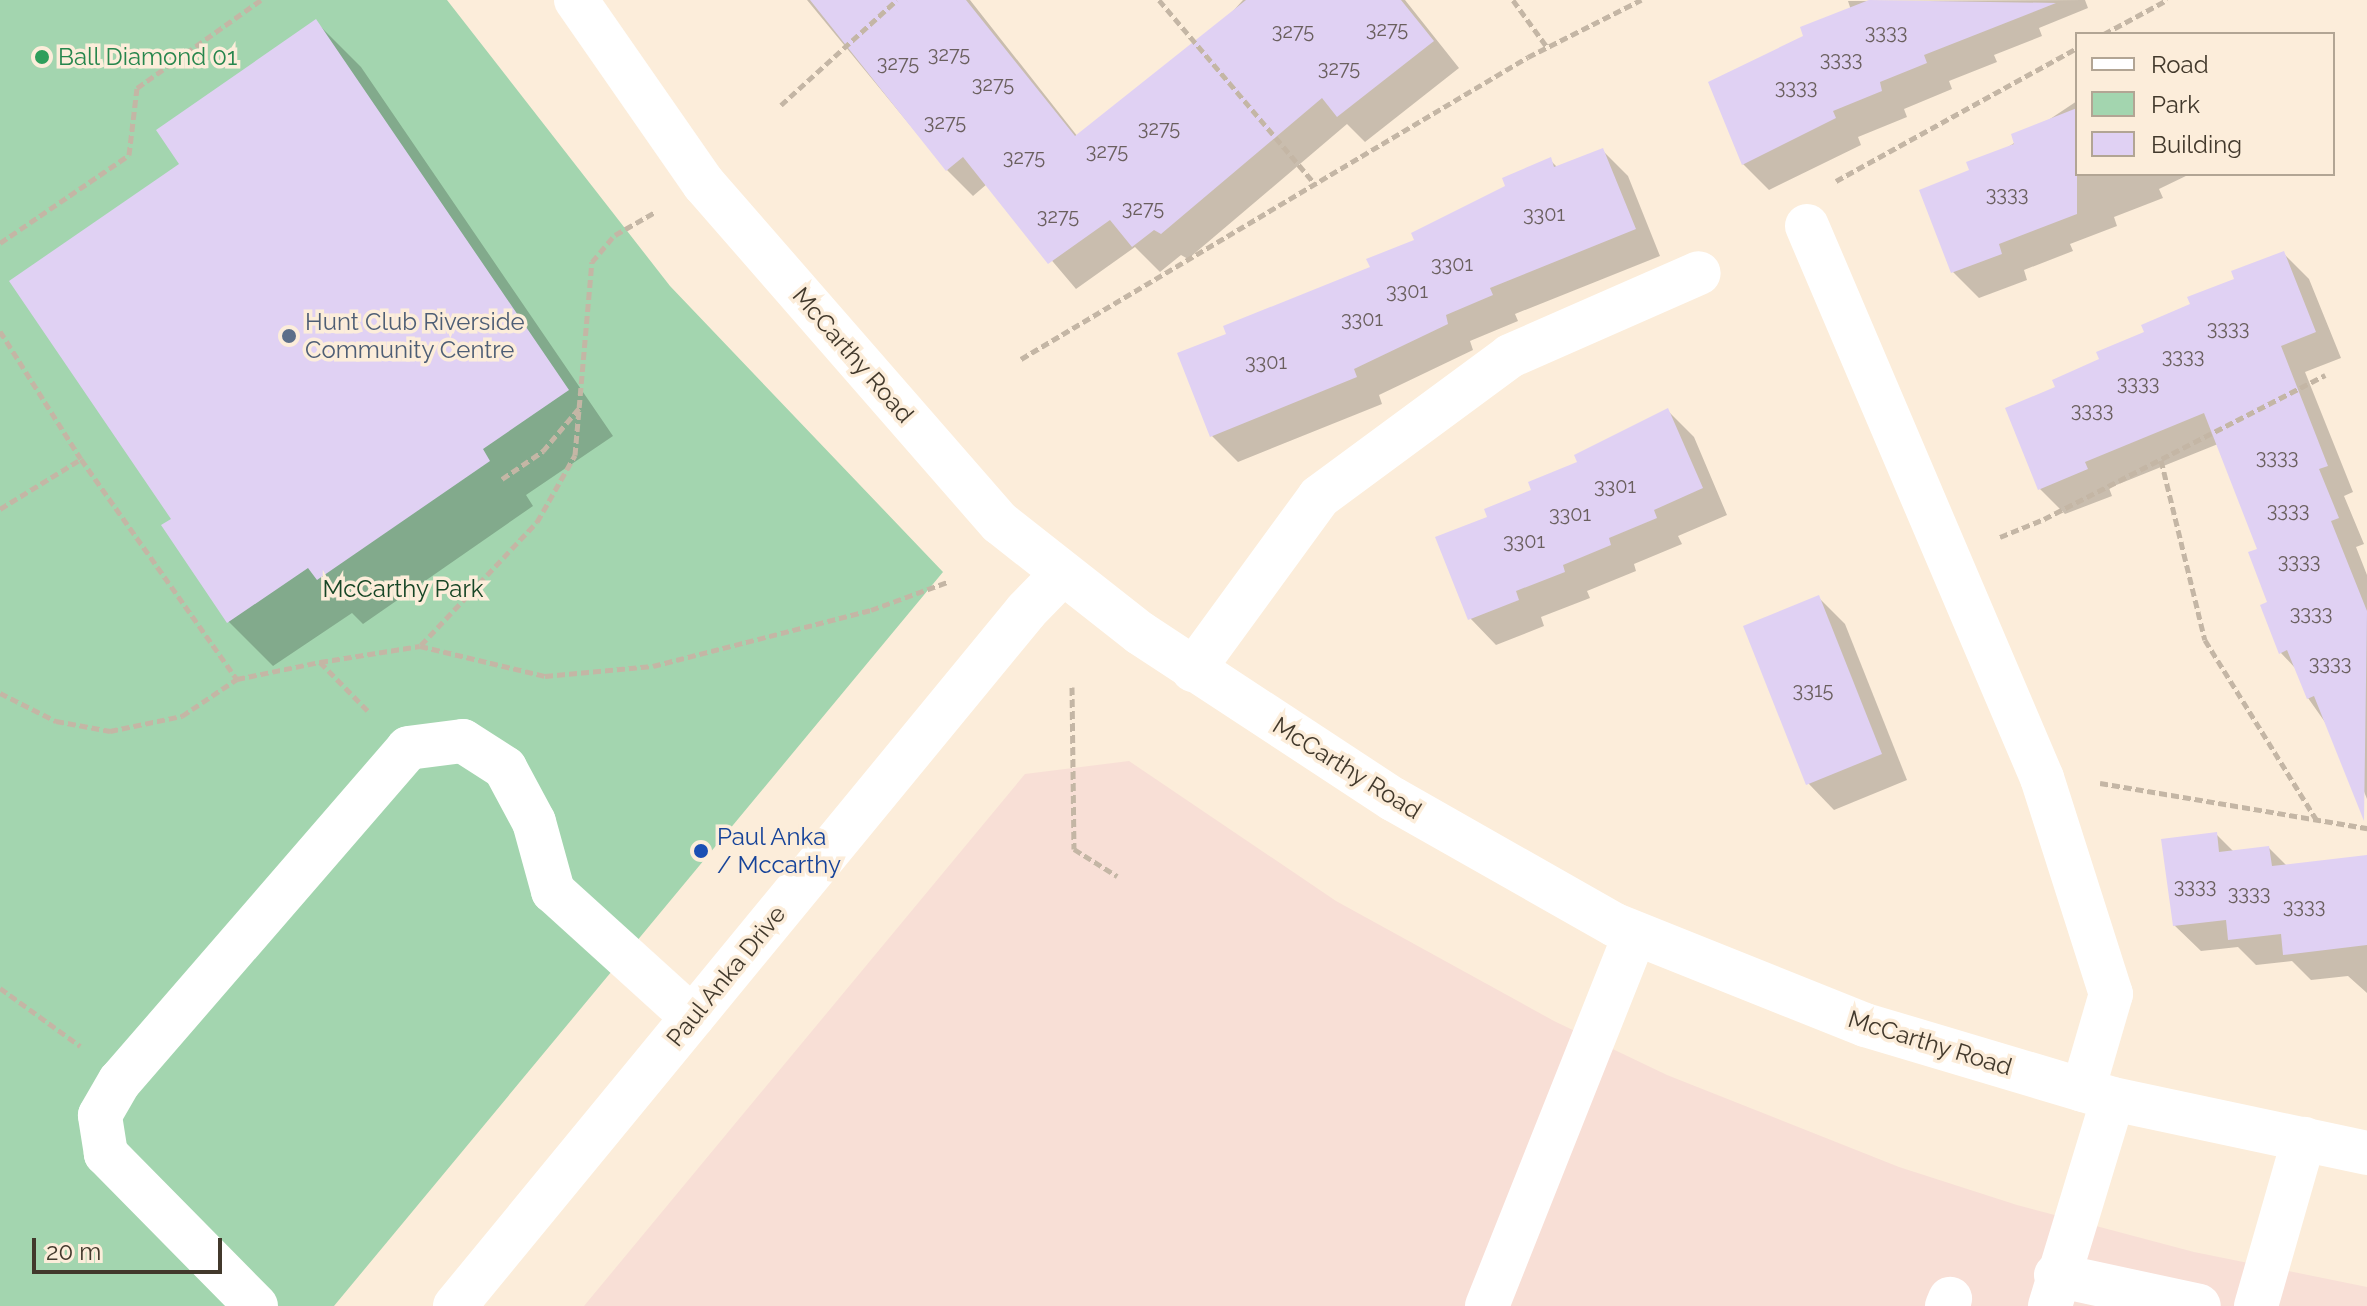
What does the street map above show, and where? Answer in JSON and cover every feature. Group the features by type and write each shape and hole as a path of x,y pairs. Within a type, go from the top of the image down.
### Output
{"street":[{"name":"McCarthy Road","path":"576,0 704,184 1000,523 1062,574 1193,670 1393,799 1635,935 1865,1025 2098,1094 2367,1153"},
{"path":"1807,226 2042,778 2111,994 2098,1094 2053,1291 2199,1306"},
{"path":"1193,670 1319,497 1510,356 1699,273"},
{"name":"Paul Anka Drive","path":"473,1300 692,1017 1018,620 1062,574"},
{"path":"256,1306 106,1154 100,1115 120,1081 408,748 463,741 505,768 534,822 553,891 692,1017"},
{"path":"1487,1306 1635,935"},
{"path":"2256,1306 2304,1139"}],"path":[{"path":"0,243 129,155 137,88 261,0"},
{"path":"781,105 897,0"},
{"path":"1159,0 1315,184"},
{"path":"1513,0 1547,47"},
{"path":"1021,359 1547,47 1641,0"},
{"path":"2108,32 2167,0"},
{"path":"1807,226 1833,183 2075,49"},
{"path":"420,646 537,522 575,455 592,262 615,235 704,184"},
{"path":"0,331 81,459 237,679"},
{"path":"1947,557 2044,519 2325,375"},
{"path":"502,479 543,451 581,406"},
{"path":"0,509 81,459"},
{"path":"2161,460 2205,640 2316,819"},
{"path":"0,693 56,721 110,731 182,716 237,679 420,646 545,676 653,666 871,610 947,582"},
{"path":"320,662 408,748"},
{"path":"1072,687 1074,849 1117,876"},
{"path":"2042,778 2113,784 2367,828"},
{"path":"0,988 49,1018 120,1081"}],"shaded area":[{"path":"1129,761 1336,901 1554,1021 1667,1075 1899,1167 2017,1205 2194,1252 2367,1287 2367,1306 584,1306 1025,774"}],"green space":[{"name":"McCarthy Park","path":"0,0 447,0 670,286 943,572 334,1306 0,1306"}],"building":[{"path":"810,0 966,0 1075,136 1246,0 1401,0 1434,41 1337,117 1322,98 1161,234 1154,230 1132,247 1110,220 1048,264 963,157 946,171"},
{"path":"1869,0 2056,3 1924,55 1927,63 1880,82 1882,91 1833,111 1836,118 1742,165 1708,82 1803,36 1800,27"},
{"name":"Hunt Club Riverside Community Centre","path":"316,19 569,390 483,449 490,461 317,580 308,568 227,623 161,525 171,519 9,281 179,164 156,130"},
{"path":"2075,109 2077,214 1999,244 2002,254 1951,273 1919,190 1969,170 1966,162 2014,144 2011,134"},
{"path":"1603,148 1636,229 1490,288 1493,295 1446,315 1448,324 1354,369 1357,377 1210,437 1177,353 1226,334 1223,326 1370,267 1366,259 1414,240 1411,233 1505,186 1502,178 1551,157 1554,167"},
{"path":"2284,251 2316,332 2281,346 2328,466 2319,469 2339,518 2331,521 2367,611 2364,821 2314,696 2307,699 2287,650 2279,654 2260,605 2267,602 2248,552 2257,549 2204,413 2085,462 2088,469 2038,490 2005,408 2055,387 2052,380 2099,359 2096,352 2144,332 2141,325 2190,304 2187,297 2234,279 2231,271"},
{"path":"1668,408 1703,488 1654,510 1657,518 1609,538 1611,545 1563,565 1565,572 1516,591 1519,600 1468,620 1435,537 1487,517 1484,509 1531,490 1528,482 1577,462 1574,455"},
{"path":"1819,595 1882,754 1806,785 1743,626"},
{"path":"2217,832 2219,852 2269,846 2272,866 2367,855 2367,945 2283,955 2281,934 2228,940 2226,920 2173,926 2161,839"}],"place":[{"name":"Ball Diamond 01","path":"42,57"},
{"name":"Hunt Club Riverside Community Centre","path":"289,336"},
{"name":"Paul Anka / Mccarthy","path":"701,851"}]}
